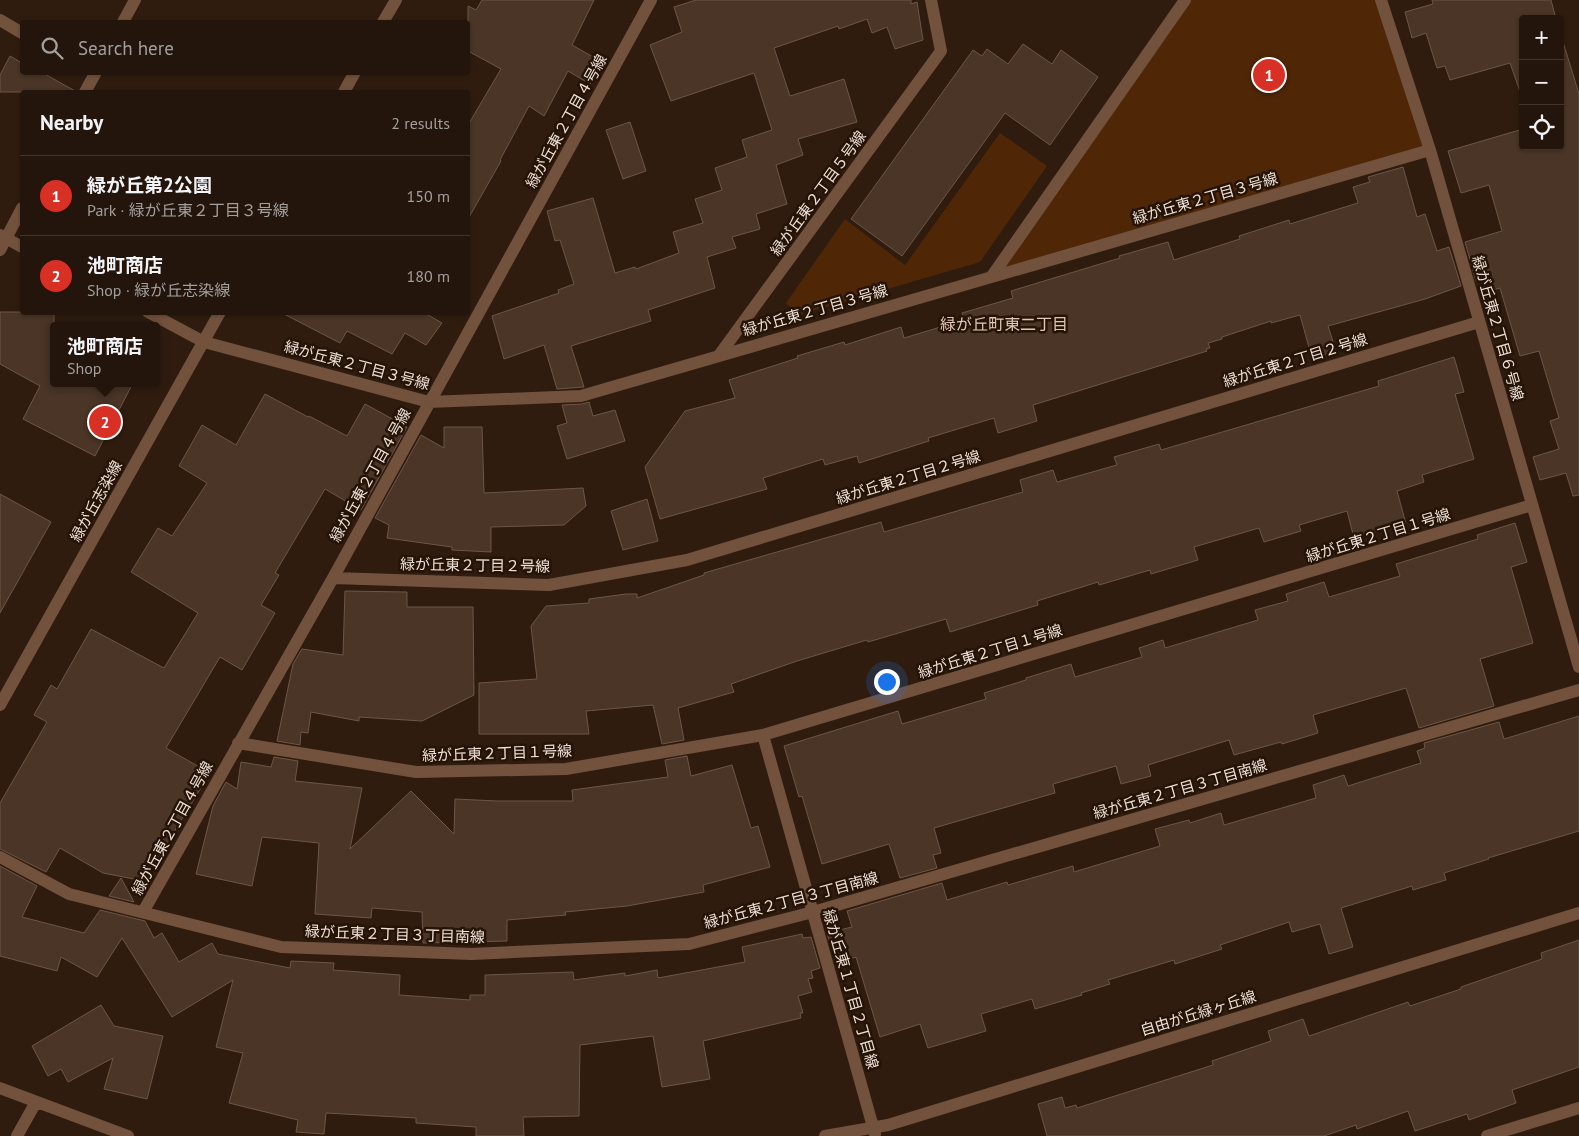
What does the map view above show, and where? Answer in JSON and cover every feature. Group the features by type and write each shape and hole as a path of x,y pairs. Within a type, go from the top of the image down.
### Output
{"street":[{"path":"124,20 135,0"},
{"path":"385,20 396,0"},
{"name":"緑が丘東２丁目４号線","path":"143,912 332,578 651,0"},
{"name":"緑が丘東２丁目５号線","path":"720,354 941,51 931,0"},
{"path":"992,276 1185,0"},
{"name":"緑が丘東２丁目６号線","path":"1381,0 1430,150 1579,667"},
{"path":"0,20 20,32"},
{"path":"86,90 94,75"},
{"path":"345,90 353,75"},
{"name":"緑が丘東２丁目３号線","path":"154,315 204,342 429,402 581,396 720,354 1430,150"},
{"path":"20,211 2,241 20,246"},
{"name":"緑が丘志染線","path":"0,705 218,315"},
{"name":"緑が丘東２丁目２号線","path":"332,578 549,585 687,560 1479,322"},
{"name":"緑が丘東２丁目１号線","path":"238,743 416,772 566,769 763,735 1532,505"},
{"name":"緑が丘東２丁目３丁目南線","path":"0,857 69,894 281,947 472,954 689,944 813,912 1579,690"},
{"name":"緑が丘東１丁目２丁目線","path":"763,735 874,1132"},
{"name":"自由が丘緑ヶ丘線","path":"825,1136 874,1132 898,1122 1579,913"},
{"path":"0,1088 128,1136"},
{"path":"17,1136 36,1102"},
{"path":"1487,1136 1579,1108"}],"shaded area":[{"path":"1185,0 1381,0 1430,150 992,276"},
{"path":"1000,133 1047,166 980,262 798,315 786,303 845,219 905,265"}],"building":[{"path":"482,0 594,0 572,45 602,62 590,84 568,71 544,116 529,106 470,215 470,122 501,69 470,52 468,6 476,10"},
{"path":"696,0 911,0 911,4 917,2 923,40 895,49 887,27 872,33 867,19 839,29 838,26 774,48 790,96 844,79 857,122 798,139 803,155 776,165 787,204 756,214 760,229 732,237 736,248 707,257 715,288 648,310 651,321 571,346 584,387 557,389 544,345 504,359 492,316 559,293 558,290 574,284 560,240 555,241 547,211 593,198 615,273 635,267 636,269 679,253 673,232 703,223 695,199 722,190 715,168 747,157 742,140 772,130 754,73 671,101 650,45 682,32 674,7"},
{"path":"1432,0 1551,0 1555,15 1519,15 1519,89 1510,63 1450,80 1445,66 1437,68 1426,33 1412,38 1405,12 1433,4"},
{"path":"1023,44 1052,64 1061,50 1098,77 1050,145 1005,113 902,256 851,219 973,50 982,56 987,49 1008,64"},
{"path":"1564,45 1579,94 1579,495 1573,496 1566,473 1540,480 1533,457 1559,449 1550,421 1559,418 1539,351 1520,356 1500,288 1486,292 1482,280 1476,281 1465,242 1502,231 1489,185 1461,193 1448,151 1519,130 1519,150 1564,150"},
{"path":"10,56 20,62 20,75 46,75 73,90 0,92 0,75"},
{"path":"630,122 646,171 623,179 606,130"},
{"path":"1403,167 1417,217 1425,214 1437,251 1449,247 1461,286 1425,299 1328,326 1336,351 1312,358 1300,315 1271,323 1271,321 1208,343 1210,348 1206,349 1207,351 1033,405 1037,421 998,433 994,418 928,438 929,441 859,463 857,456 825,465 823,459 763,478 767,489 660,519 645,467 685,411 735,398 729,380 798,358 797,356 844,342 845,345 901,327 904,338 964,320 962,313 1013,298 1011,291 1168,242 1174,260 1240,239 1239,236 1289,220 1290,224 1358,203 1353,187 1370,182 1368,177"},
{"path":"0,312 20,312 20,315 54,315 54,322 50,322 50,387 131,387 95,456 23,419 40,386 0,364"},
{"path":"286,315 428,315 442,323 426,345 405,333 392,354 347,331 340,343"},
{"path":"1454,357 1464,392 1455,394 1474,459 1422,475 1424,482 1397,491 1406,524 1354,538 1347,511 1299,525 1301,531 1264,542 1259,528 1194,547 1198,560 1151,574 1150,570 1099,585 1098,582 1037,601 1038,605 950,632 946,619 868,642 867,640 797,661 731,684 734,692 678,708 684,740 662,744 653,705 586,711 589,734 479,734 479,683 537,679 531,626 546,606 589,603 589,599 626,594 637,594 637,598 704,575 704,573 881,522 884,532 1023,492 1020,480 1053,470 1057,482 1117,465 1114,457 1159,444 1161,450 1379,386 1378,381"},
{"path":"265,394 347,436 365,404 407,427 361,510 325,489 275,573 279,575 261,605 275,613 242,670 220,657 166,748 210,773 144,881 103,873 60,848 46,872 0,849 0,803 47,722 34,715 51,685 57,689 91,629 164,668 198,613 131,572 158,528 172,536 207,483 179,466 202,425 236,445"},
{"path":"589,402 593,416 615,410 625,441 567,459 557,426 567,423 562,405"},
{"path":"444,427 482,427 484,493 583,488 586,506 564,525 491,527 491,552 452,550 452,547 387,538 389,525 375,518 421,435 444,448"},
{"path":"0,494 51,522 0,613"},
{"path":"647,499 658,541 623,550 611,511"},
{"path":"1515,523 1527,562 1511,567 1533,643 1480,659 1494,706 1419,728 1406,688 1313,715 1318,733 1282,744 1281,742 1234,755 1229,740 1148,765 1151,776 1121,784 1116,766 1053,784 1055,793 934,828 941,853 933,855 937,868 900,878 889,844 822,864 802,796 799,797 784,746 898,711 902,724 986,699 984,693 1071,664 1075,677 1142,657 1139,648 1163,640 1165,648 1258,620 1255,610 1288,601 1286,594 1324,582 1329,597 1400,576 1396,564 1478,539 1477,535"},
{"path":"345,591 407,592 407,607 473,607 474,695 422,721 359,717 359,721 311,712 308,733 301,732 300,745 277,741 293,664 302,649 343,655"},
{"path":"1579,716 1579,831 1444,873 1446,880 1413,890 1412,886 1341,908 1353,947 1329,954 1320,924 1292,932 1289,922 1220,945 1222,949 1175,964 1174,960 1108,980 1110,984 1081,993 1082,995 1035,1009 1032,999 981,1014 986,1031 928,1048 920,1024 880,1037 856,957 836,963 827,933 852,927 847,911 942,883 947,900 1007,882 1008,885 1073,866 1074,872 1160,846 1155,829 1189,820 1190,823 1221,813 1224,825 1316,798 1313,785 1344,775 1348,786 1421,763 1417,751 1425,748 1424,743 1499,722 1504,739"},
{"path":"687,756 691,776 732,765 751,828 758,826 770,867 703,885 704,892 627,906 565,912 566,915 507,920 507,941 423,943 422,912 372,908 371,918 315,914 319,843 262,837 252,886 196,874 213,806 226,782 237,789 241,762 271,767 274,757 298,761 295,781 362,788 350,849 411,791 454,834 455,799 573,801 572,790 668,777 665,760"},
{"path":"0,866 37,886 22,917 84,933 100,910 145,921 154,938 162,933 179,962 212,943 218,954 290,968 291,961 334,963 333,970 400,975 399,995 470,1000 470,995 485,995 485,975 573,972 574,980 625,973 625,976 657,970 658,978 745,962 742,947 802,934 803,938 811,937 820,968 811,971 813,978 808,979 812,992 798,996 803,1013 800,1013 801,1018 703,1041 710,1079 662,1087 653,1036 580,1045 579,1116 523,1117 524,1136 476,1136 476,1127 416,1123 416,1118 326,1113 324,1134 296,1132 298,1120 229,1103 243,1053 216,1047 233,980 172,1017 122,938 97,977 61,957 57,971 0,956"},
{"path":"121,878 134,902 109,896"},
{"path":"1579,940 1579,1067 1512,1090 1516,1103 1469,1120 1467,1114 1415,1131 1408,1111 1357,1129 1356,1125 1324,1136 1047,1136 1038,1104 1062,1097 1065,1108 1076,1105 1077,1108 1213,1065 1212,1061 1271,1041 1268,1031 1303,1019 1309,1036 1408,1002 1410,1006 1461,989 1461,987 1542,959 1541,953"},
{"path":"101,1005 114,1026 163,1036 147,1099 104,1089 113,1058 68,1082 61,1069 48,1076 32,1046"}],"place":[{"name":"緑が丘第2公園","path":"1269,75"},
{"name":"池町商店","path":"105,422"}],"district":[{"name":"緑が丘町東二丁目","path":"1004,324"}]}
